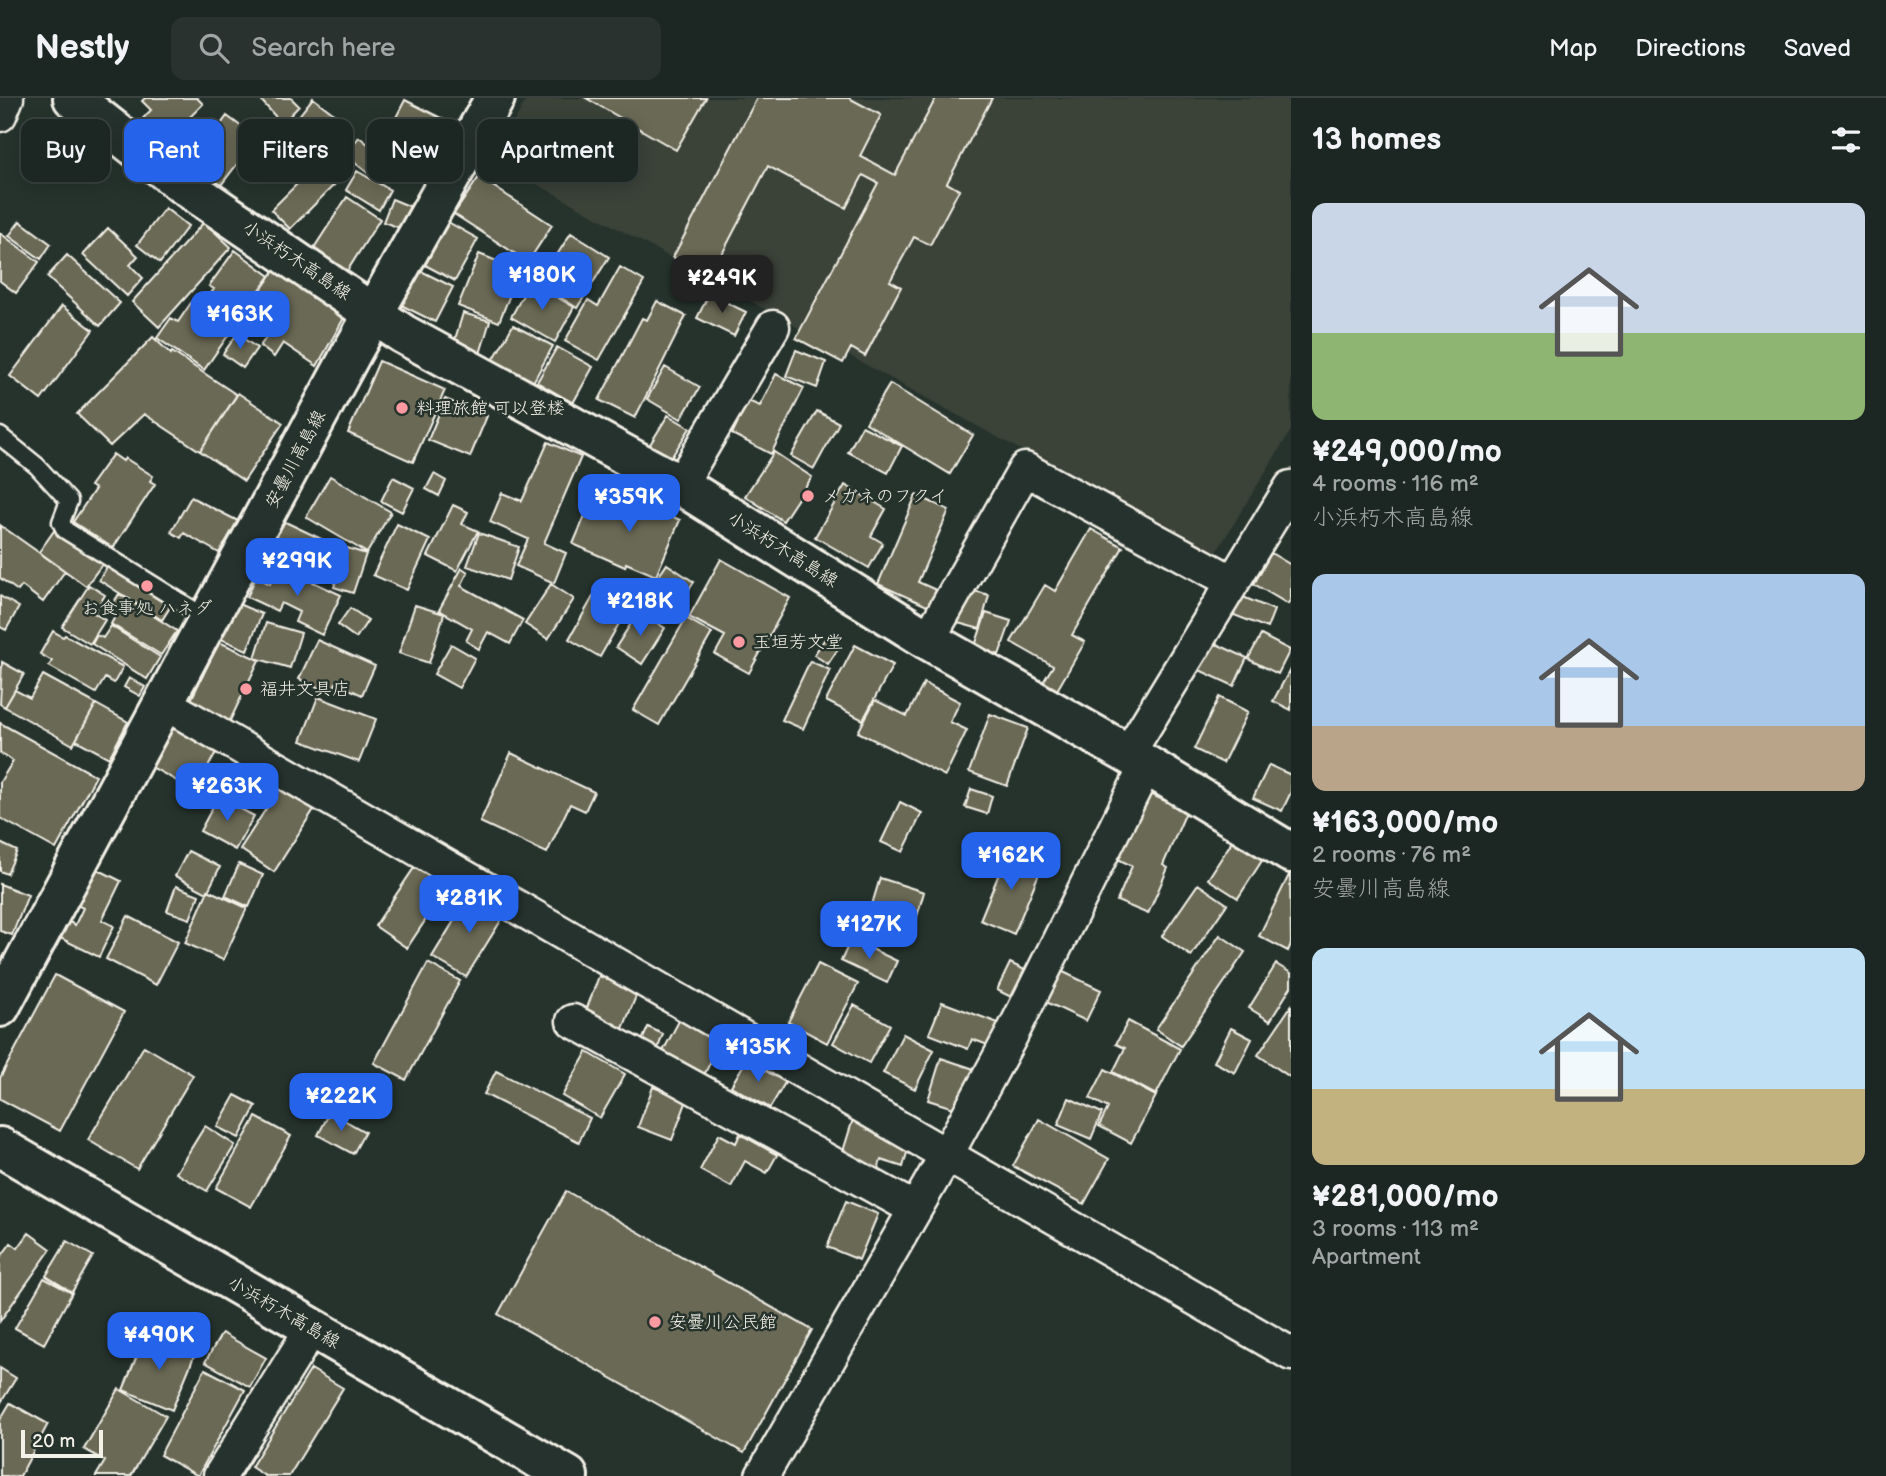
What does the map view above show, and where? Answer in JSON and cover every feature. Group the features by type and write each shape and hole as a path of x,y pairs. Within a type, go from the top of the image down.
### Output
{"main road":[{"name":"小浜朽木高島線","path":"73,98 181,183 403,334 680,485 928,640 1137,760 1291,853"},
{"name":"安曇川高島線","path":"0,1007 163,703 495,98"},
{"name":"小浜朽木高島線","path":"0,1147 568,1476"}],"street":[{"path":"0,115 6,98"},
{"path":"680,485 773,327"},
{"path":"928,640 1025,469 1233,582"},
{"path":"762,1476 947,1154 1011,1036 1137,760 1233,582 1291,487"},
{"path":"163,703 1291,1354"},
{"path":"573,1021 915,1209"},
{"path":"219,1476 312,1328"}],"lane":[{"path":"0,436 37,466 69,501 61,522 65,530 210,621"}],"shaded area":[{"path":"527,98 1291,98 1291,430 1214,556 533,182 638,182 638,119 515,119"}],"building":[{"path":"145,98 197,98 203,104 188,119 142,119 151,110 142,101"},
{"path":"259,98 291,98 299,106 287,119 278,119"},
{"path":"313,98 341,119 296,119"},
{"path":"586,98 706,98 676,150 638,128 638,119 622,119"},
{"path":"757,98 849,98 881,115 860,156 895,175 936,98 992,98 947,183 959,190 930,245 914,237 890,281 901,287 865,356 851,348 843,363 796,338 878,183 863,175 846,208 768,166 710,277 673,257"},
{"path":"405,100 443,119 395,119"},
{"path":"227,116 238,124 238,163 224,181 224,120"},
{"path":"359,137 367,143 367,172 353,161 353,145"},
{"path":"357,171 367,177 367,182 376,182 390,190 379,210 346,190"},
{"path":"477,180 487,182 552,225 528,262 454,214"},
{"path":"209,182 223,182 218,189"},
{"path":"299,182 335,184 290,229 271,210"},
{"path":"347,197 380,219 344,276 310,254"},
{"path":"392,199 414,208 406,230 383,222"},
{"path":"165,208 188,226 160,263 137,245"},
{"path":"20,221 51,244 41,259 9,236"},
{"path":"204,222 231,247 159,327 132,302"},
{"path":"448,222 478,239 455,281 425,265"},
{"path":"108,228 138,256 130,265 143,278 127,296 83,255"},
{"path":"0,233 39,262 16,293 0,281"},
{"path":"571,233 609,257 577,308 539,283"},
{"path":"235,250 270,276 241,315 228,304 220,315 204,303 214,289 209,286"},
{"path":"479,254 520,270 499,322 458,306"},
{"path":"67,255 120,303 100,326 47,277"},
{"path":"620,267 644,281 599,360 565,341 588,300 598,306"},
{"path":"276,268 344,318 317,366 283,343 274,357 260,346 271,331 258,322 255,325 243,316"},
{"path":"419,270 453,287 435,322 401,305"},
{"path":"530,282 574,307 555,342 511,317"},
{"path":"709,294 746,312 734,336 697,318"},
{"path":"657,301 686,316 635,418 599,400 642,318 647,320"},
{"path":"198,302 222,319 230,308 241,317 204,370 157,338 171,318 178,322 191,303 195,306"},
{"path":"62,306 93,330 41,400 10,376"},
{"path":"463,313 490,321 479,357 452,349"},
{"path":"513,325 553,346 531,386 491,364"},
{"path":"237,334 257,348 243,368 223,354"},
{"path":"153,337 171,354 172,352 237,395 200,451 144,414 110,446 77,414"},
{"path":"557,347 593,367 573,403 537,382"},
{"path":"796,350 826,362 817,388 786,376"},
{"path":"379,361 445,390 413,462 348,433"},
{"path":"665,367 700,387 681,419 647,399"},
{"path":"776,374 804,388 771,454 732,434 748,401 760,406"},
{"path":"890,384 973,435 950,474 866,423"},
{"path":"238,393 283,423 244,481 200,451"},
{"path":"445,399 487,416 470,457 428,440"},
{"path":"817,411 839,423 814,469 791,456"},
{"path":"668,415 690,428 667,464 646,451"},
{"path":"862,426 902,446 888,473 848,452"},
{"path":"548,442 581,457 544,543 566,553 554,583 516,566 528,539 490,522 502,493 522,501"},
{"path":"774,452 812,477 783,521 745,496"},
{"path":"113,454 123,461 125,458 153,476 150,481 155,484 113,548 73,522 95,489 90,486"},
{"path":"434,474 446,481 439,496 426,489"},
{"path":"330,476 391,512 367,553 306,517"},
{"path":"393,477 414,488 402,512 381,501"},
{"path":"845,485 886,509 871,536 883,543 869,568 815,537"},
{"path":"615,491 680,520 656,576 626,563 625,567 573,544 587,511 603,518"},
{"path":"916,495 949,510 918,582 945,594 938,611 878,584"},
{"path":"191,497 238,521 219,553 184,533 181,538 171,532"},
{"path":"453,505 468,512 462,524 478,531 457,571 428,556"},
{"path":"279,519 334,545 319,576 264,550"},
{"path":"397,524 430,540 407,590 373,575"},
{"path":"0,525 65,571 43,602 22,586 18,591 0,578"},
{"path":"56,528 103,563 86,586 39,552"},
{"path":"1091,529 1123,547 1072,635 1085,642 1056,692 1042,684 1053,666 1011,642 1045,585 1055,591"},
{"path":"479,533 519,547 508,580 467,566"},
{"path":"347,548 366,554 353,593 334,587"},
{"path":"1271,553 1291,565 1291,598 1288,604 1254,584"},
{"path":"721,559 790,598 749,673 715,654 725,636 689,617"},
{"path":"109,564 172,604 162,620 99,580"},
{"path":"667,564 694,582 669,619 642,601"},
{"path":"279,566 341,595 322,635 295,622 299,612 281,603 277,611 247,597 256,577 270,584"},
{"path":"462,568 468,572 461,586 523,620 510,644 488,632 479,649 466,641 472,629 439,610"},
{"path":"602,581 633,599 600,657 569,639"},
{"path":"551,584 574,599 548,639 525,624"},
{"path":"89,585 105,595 94,613 105,620 90,644 62,627"},
{"path":"967,589 989,595 980,629 958,623"},
{"path":"119,594 177,631 161,655 111,624 116,615 109,610"},
{"path":"1236,594 1274,610 1267,628 1229,613"},
{"path":"0,596 19,607 6,630 0,627"},
{"path":"236,603 262,614 247,650 221,639"},
{"path":"415,605 444,614 429,663 399,653"},
{"path":"350,608 368,620 356,638 338,625"},
{"path":"639,611 665,628 642,664 616,647"},
{"path":"986,613 1011,621 999,655 975,646"},
{"path":"686,618 712,633 659,725 633,710"},
{"path":"266,623 301,633 290,668 255,658"},
{"path":"111,626 160,657 147,679 92,644 97,635 103,638"},
{"path":"53,631 123,667 114,683 105,678 96,693 49,666 52,661 40,654"},
{"path":"1261,635 1290,650 1278,674 1248,659"},
{"path":"826,637 840,646 828,664 814,655"},
{"path":"317,640 375,666 362,695 336,683 331,693 299,679"},
{"path":"1210,641 1247,658 1234,686 1197,669"},
{"path":"219,642 259,660 228,725 188,706"},
{"path":"451,644 475,658 459,688 434,674"},
{"path":"855,645 893,665 863,720 826,701"},
{"path":"810,661 830,670 803,729 782,720"},
{"path":"2,662 24,674 5,707 0,704"},
{"path":"1291,668 1291,710 1273,701"},
{"path":"43,675 96,704 73,745 5,707 15,690 30,698"},
{"path":"129,678 145,687 140,696 124,687"},
{"path":"924,683 960,702 950,722 967,730 945,776 858,732 875,700 907,716"},
{"path":"318,697 376,719 359,762 301,741"},
{"path":"1219,697 1248,712 1223,763 1194,749"},
{"path":"96,704 128,722 109,758 76,740"},
{"path":"990,714 1028,728 1007,786 969,772"},
{"path":"176,720 220,745 195,791 150,766"},
{"path":"0,723 96,776 56,849 0,818 0,782 13,761 0,753"},
{"path":"511,753 594,792 585,811 570,804 547,853 480,822"},
{"path":"255,759 271,767 257,795 241,787"},
{"path":"1269,765 1291,775 1291,792 1282,811 1253,798"},
{"path":"284,781 318,803 274,872 240,849"},
{"path":"971,789 992,796 987,814 965,807"},
{"path":"1147,793 1187,810 1163,865 1168,868 1148,914 1117,901 1132,866 1118,859"},
{"path":"218,797 254,816 235,850 200,831"},
{"path":"900,802 922,813 903,852 881,842"},
{"path":"1233,840 1263,859 1238,898 1208,879"},
{"path":"0,843 17,851 7,874 0,871"},
{"path":"1009,849 1043,864 1014,934 980,920"},
{"path":"188,851 220,867 207,893 175,876"},
{"path":"420,859 452,880 407,948 375,926"},
{"path":"239,864 263,875 249,907 225,896"},
{"path":"91,866 121,881 102,920 114,926 99,957 52,934 60,917 75,925 83,908 73,903"},
{"path":"1290,873 1291,944 1288,951 1259,936"},
{"path":"880,878 924,892 912,934 867,921"},
{"path":"0,884 28,895 12,935 0,931"},
{"path":"1198,884 1227,904 1191,956 1162,936"},
{"path":"176,886 199,895 190,919 167,911"},
{"path":"208,890 247,908 223,960 185,943"},
{"path":"471,893 505,914 466,977 432,957"},
{"path":"128,916 178,942 156,985 106,959"},
{"path":"1220,935 1245,952 1181,1046 1156,1029"},
{"path":"851,939 897,961 887,983 841,961"},
{"path":"428,963 460,981 406,1080 374,1063"},
{"path":"1010,963 1031,973 1019,1001 997,990"},
{"path":"818,964 858,984 827,1043 788,1022"},
{"path":"1276,964 1291,973 1291,987 1270,1021 1249,1008"},
{"path":"1059,970 1101,990 1086,1021 1044,1001"},
{"path":"55,975 124,1012 60,1131 0,1099 0,1078"},
{"path":"599,976 638,991 622,1031 584,1016"},
{"path":"942,1002 1001,1024 993,1047 972,1039 968,1049 929,1034"},
{"path":"854,1005 890,1025 869,1063 833,1043"},
{"path":"1291,1006 1291,1075 1290,1077 1258,1055"},
{"path":"680,1019 721,1041 704,1075 662,1053"},
{"path":"1128,1021 1180,1049 1156,1095 1113,1072 1125,1048 1116,1044"},
{"path":"648,1027 663,1034 658,1048 642,1041"},
{"path":"1231,1028 1252,1039 1235,1073 1214,1062"},
{"path":"903,1034 934,1050 915,1089 883,1073"},
{"path":"144,1046 193,1075 137,1169 88,1140"},
{"path":"587,1052 625,1074 600,1118 562,1096"},
{"path":"941,1058 974,1069 960,1110 928,1100"},
{"path":"747,1059 786,1081 770,1108 731,1086"},
{"path":"1105,1069 1156,1096 1131,1143 1099,1126 1108,1108 1090,1098"},
{"path":"496,1071 590,1118 579,1142 484,1094"},
{"path":"653,1087 687,1100 672,1140 638,1127"},
{"path":"235,1095 256,1106 239,1138 217,1127"},
{"path":"1069,1098 1102,1113 1091,1139 1058,1125"},
{"path":"330,1112 365,1132 353,1154 318,1135"},
{"path":"256,1117 291,1136 251,1207 216,1188"},
{"path":"853,1119 911,1138 903,1167 881,1160 877,1173 840,1161"},
{"path":"1039,1119 1109,1159 1084,1204 1013,1166"},
{"path":"205,1126 235,1145 207,1191 176,1173"},
{"path":"719,1134 736,1143 740,1134 777,1155 767,1173 745,1161 731,1187 700,1170"},
{"name":"安曇川公民館","path":"566,1191 812,1330 744,1453 498,1314"},
{"path":"846,1201 878,1214 859,1260 827,1247"},
{"path":"29,1233 51,1249 0,1321 0,1258 11,1243 18,1248"},
{"path":"67,1241 93,1256 72,1292 46,1276"},
{"path":"44,1278 72,1293 44,1344 15,1328"},
{"path":"222,1333 266,1358 250,1387 205,1362"},
{"path":"146,1334 195,1354 172,1410 123,1390"},
{"path":"0,1368 16,1378 0,1404"},
{"path":"205,1369 245,1390 198,1476 160,1455"},
{"path":"311,1369 343,1388 289,1476 265,1476 251,1467"},
{"path":"119,1389 166,1416 131,1476 96,1476 105,1461 84,1449"},
{"path":"10,1403 48,1424 20,1476 0,1476 0,1420"}],"place":[{"name":"料理旅館 可以登楼","path":"402,408"},
{"name":"メガネのフクイ","path":"808,496"},
{"name":"お食事処 ハネダ","path":"147,586"},
{"name":"玉垣芳文堂","path":"739,642"},
{"name":"福井文具店","path":"246,689"},
{"name":"安曇川公民館","path":"655,1322"}]}
